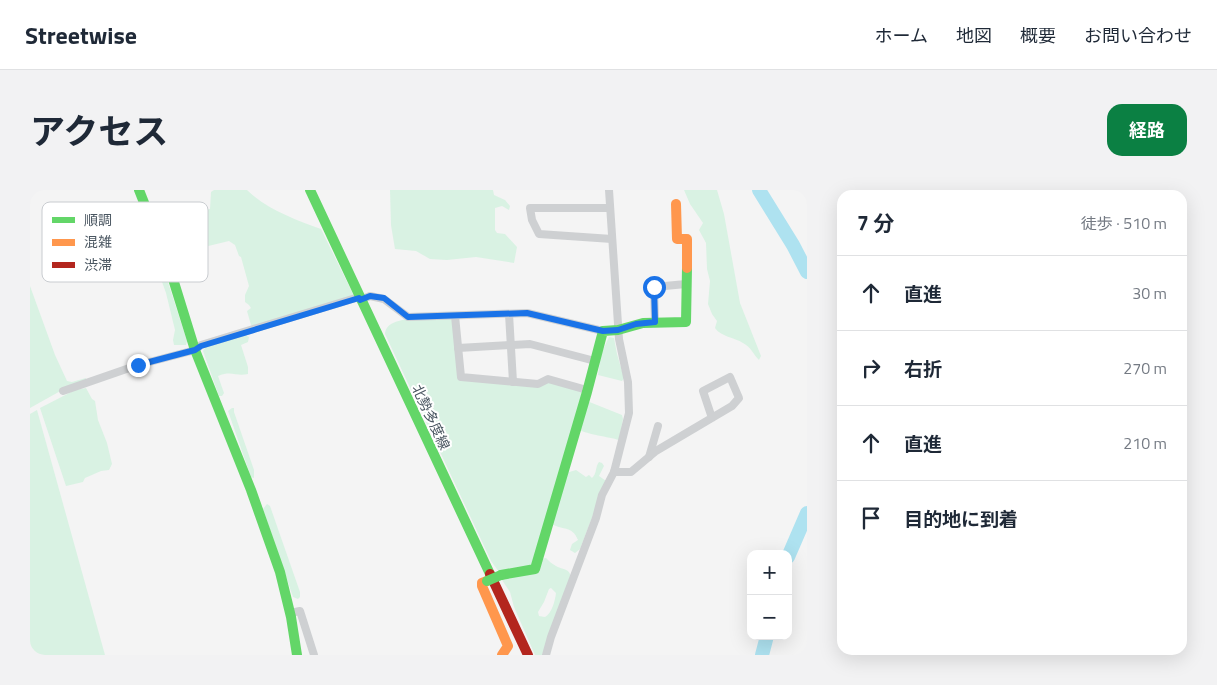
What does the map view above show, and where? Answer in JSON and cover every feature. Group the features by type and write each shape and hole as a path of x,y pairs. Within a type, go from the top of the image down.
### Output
{"street":[{"path":"139,190 144,202"},
{"name":"北勢多度線","path":"310,190 528,655"},
{"path":"546,655 596,518 602,495 614,472 629,413 629,390 618,330 609,190"},
{"path":"63,391 138,365 195,350 210,343 370,296 384,298 408,317 536,314 603,331 618,330 636,324 686,322 687,239 677,239 676,204"},
{"path":"610,208 530,208 532,220 539,234 612,239"},
{"path":"173,282 195,350 223,416 280,572 290,613 297,655"},
{"path":"655,322 654,287 686,284"},
{"path":"509,314 513,382"},
{"path":"455,316 461,377 538,384 548,379 587,390"},
{"path":"502,655 508,646 482,583 501,575 535,569 603,331"},
{"path":"458,348 530,344 595,361"},
{"path":"614,472 631,472 656,451 712,418 732,406 739,398 730,378 703,390 712,418"},
{"path":"649,457 658,426"},
{"path":"290,613 300,610 314,655"}],"green space":[{"path":"214,190 247,190 272,208 321,229 354,296 255,326 251,325 247,311 251,308 245,302 245,295 249,286 241,257 235,245 229,241 208,246 208,209 210,209 211,192"},
{"path":"390,190 493,190 494,195 505,200 510,206 509,210 502,206 495,208 495,230 497,233 505,234 517,247 514,263 476,257 447,260 430,259 416,251 395,249 391,225"},
{"path":"684,190 717,190 724,214 740,303 761,356 759,360 746,345 715,328 717,321 708,304 710,281 707,269 706,243 699,230 703,223 690,204"},
{"path":"162,282 168,282 187,341 186,345 174,345 175,330"},
{"path":"30,286 55,355 67,381 72,382 86,378 86,381 64,389 30,408"},
{"path":"407,319 450,319 453,321 459,379 550,382 585,392 534,565 499,572 491,561 385,334 387,327"},
{"path":"245,335 249,337 248,342 241,345 248,367 248,374 218,376 224,393 222,396 219,396 203,351 206,346"},
{"path":"609,337 614,338 624,378 622,381 598,375 601,354"},
{"path":"86,388 95,401 98,420 107,443 112,464 109,470 101,471 85,478 83,482 66,486 40,408 75,390"},
{"path":"587,401 622,415 619,440 580,430"},
{"path":"234,408 254,470 254,478 251,477 228,411"},
{"path":"37,410 105,655 30,655 30,414"},
{"path":"599,462 604,466 599,476 606,481 580,549 575,553 570,550 572,544 578,540 576,535 570,530 552,524 566,473 576,470 586,477 589,475 592,478 595,475"},
{"path":"267,504 270,506 300,592 298,599 293,597 263,509"},
{"path":"546,558 568,571 571,578 542,655 535,655 514,607 510,592 502,580 503,577 531,572 541,559","holes":["551,588 556,593 550,613 545,617 539,616 538,612 549,589"]}],"waterway":[{"path":"759,190 793,245 807,272"},
{"path":"791,550 807,513"},
{"path":"762,655 766,640"}],"traffic: fast":[{"path":"139,190 144,202"},
{"path":"310,190 490,574"},
{"path":"501,575 535,569 603,331 618,330 643,323 686,322 687,268"},
{"path":"174,282 195,350 251,490 280,572 291,617 297,655"},
{"path":"487,581 501,575"}],"traffic: slow":[{"path":"676,204 677,239 687,239 687,268"},
{"path":"487,581 482,583 482,586 508,646 502,655"}],"traffic: jam":[{"path":"490,574 528,655"}],"route":[{"path":"138,365 195,350 201,346 370,296 384,298 408,317 527,313 603,331 618,330 636,324 655,322 654,287"}]}
